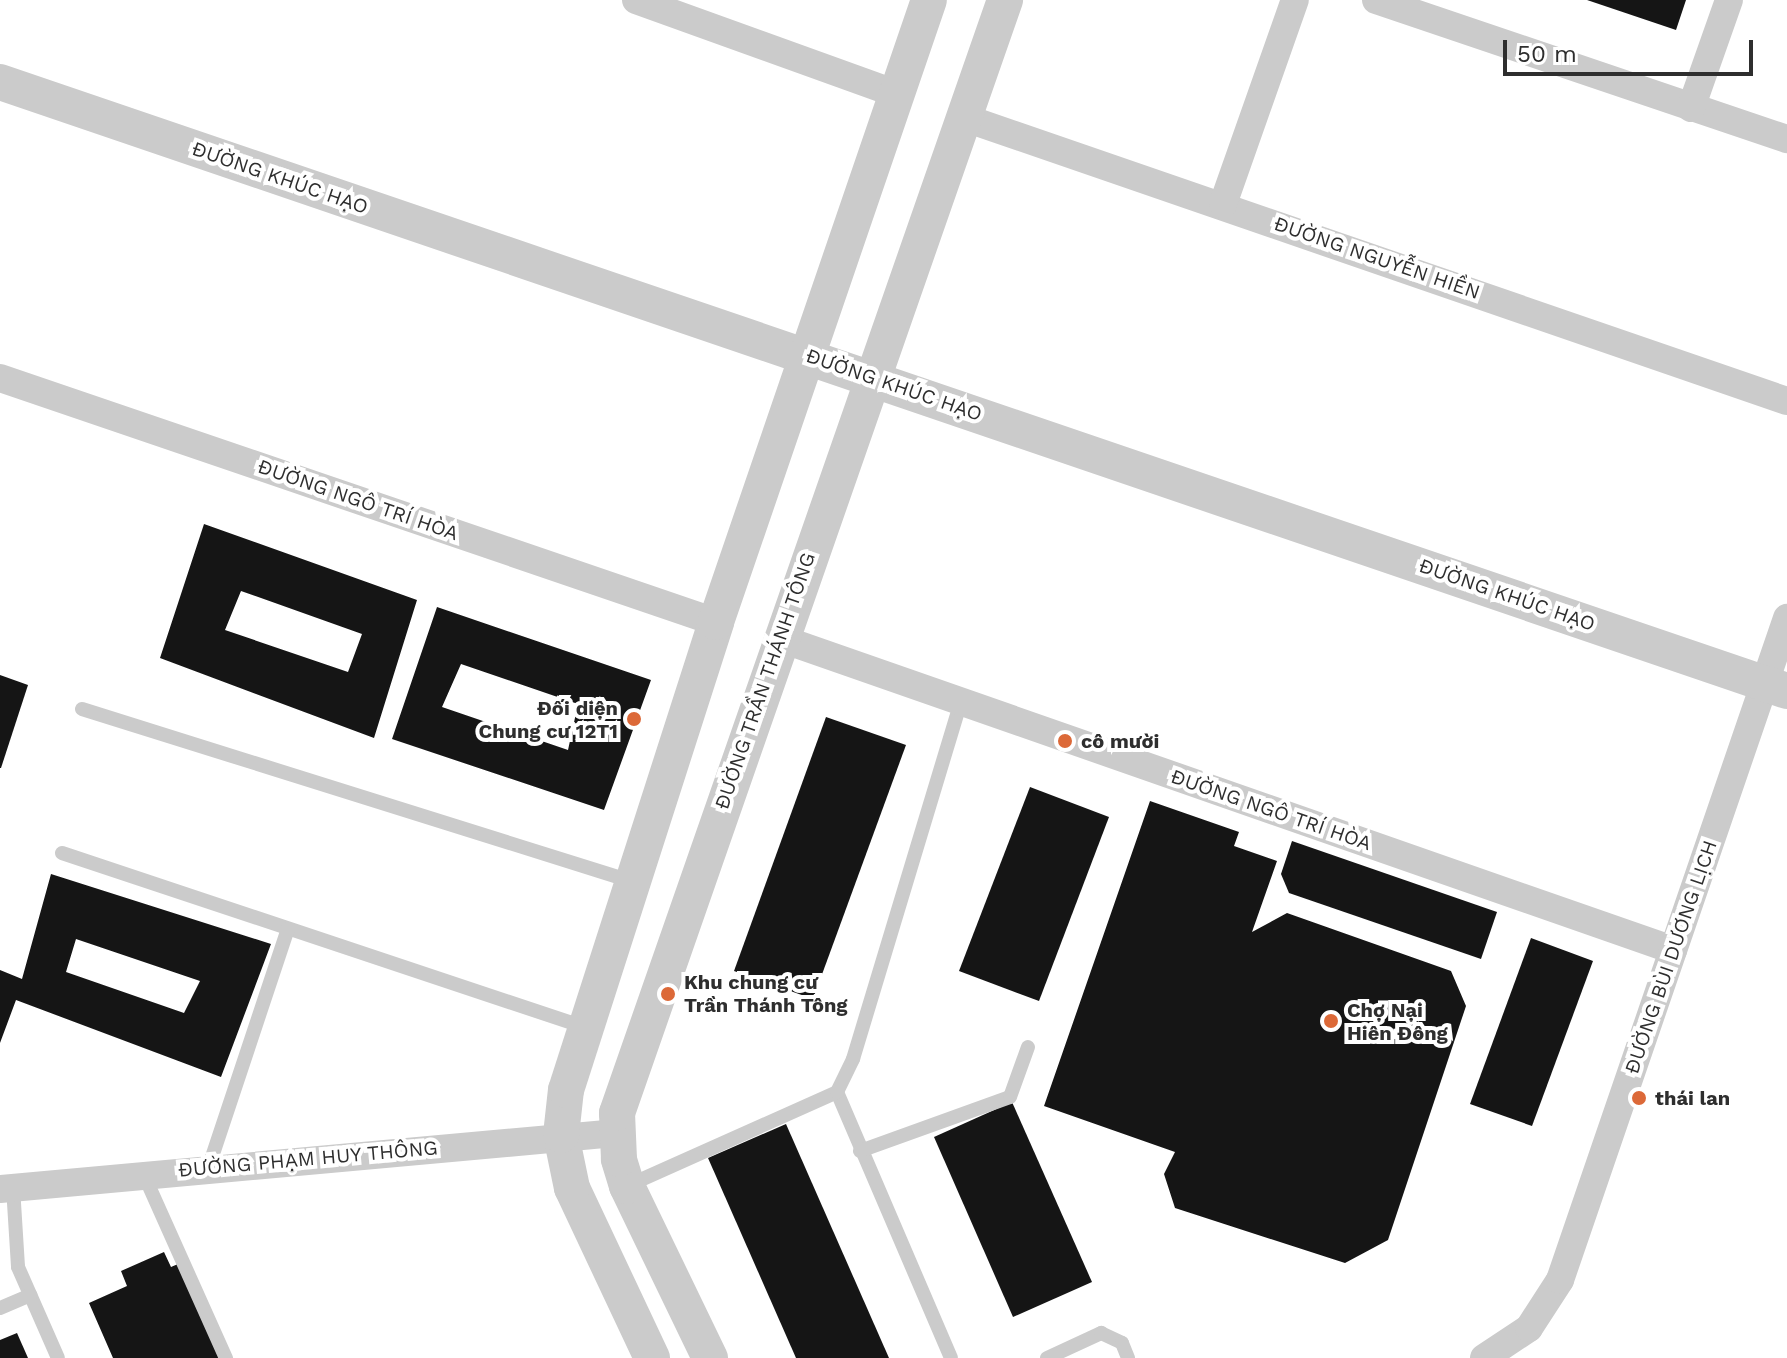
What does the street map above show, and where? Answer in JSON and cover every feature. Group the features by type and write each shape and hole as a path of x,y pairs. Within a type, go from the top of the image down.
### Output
{"street":[{"path":"652,1358 572,1188 561,1135 566,1090 716,622 929,0"},
{"name":"ĐƯỜNG TRẦN THÁNH TÔNG","path":"710,1358 627,1186 617,1133 622,1089 1005,0"},
{"path":"1223,204 1295,0"},
{"path":"1376,0 1787,139"},
{"path":"1691,108 1729,0"},
{"path":"643,1 897,94"},
{"name":"ĐƯỜNG KHÚC HẠO","path":"0,82 1776,687"},
{"name":"ĐƯỜNG NGUYỄN HIỀN","path":"965,118 1223,204 1787,401"},
{"name":"ĐƯỜNG NGÔ TRÍ HÒA","path":"0,378 716,622"},
{"name":"ĐƯỜNG BÙI DƯƠNG LỊCH","path":"1484,1358 1529,1328 1560,1280 1673,950 1776,687 1787,618"},
{"name":"ĐƯỜNG NGÔ TRÍ HÒA","path":"779,638 1673,950"},
{"name":"ĐƯỜNG PHẠM HUY THÔNG","path":"6,1188 561,1135 617,1133"}],"lane":[{"path":"627,1186 837,1092 853,1059 961,702"},
{"path":"82,709 631,881"},
{"path":"62,853 584,1027"},
{"path":"208,1169 288,929"},
{"path":"860,1151 1010,1097 1028,1047"},
{"path":"837,1092 951,1358"},
{"path":"144,1175 226,1358"},
{"path":"6,1188 12,1233 30,1295 58,1358"},
{"path":"0,1308 30,1295"},
{"path":"1047,1358 1101,1333 1122,1343 1128,1358"}],"building":[{"path":"1587,0 1686,0 1676,30"},
{"path":"204,524 417,600 374,738 160,658","holes":["241,591 362,634 348,672 225,630"]},
{"path":"437,607 651,680 604,810 392,739","holes":["461,664 578,704 568,750 442,707"]},
{"path":"0,675 28,685 1,768 0,768"},
{"path":"826,717 906,745 813,999 734,971"},
{"path":"1030,787 1109,817 1039,1001 959,971"},
{"path":"1150,801 1239,832 1234,846 1277,861 1252,932 1287,913 1451,971 1466,1006 1388,1240 1345,1263 1175,1208 1164,1174 1175,1152 1044,1106"},
{"path":"1292,841 1497,912 1481,959 1289,893 1281,874"},
{"path":"51,874 271,944 221,1077 16,1000 0,1043 0,970 22,979","holes":["76,939 200,981 184,1013 66,972"]},
{"path":"1531,938 1593,961 1532,1126 1470,1104"},
{"path":"1012,1102 1092,1282 1013,1317 934,1137"},
{"path":"786,1124 889,1358 796,1358 708,1158"},
{"path":"164,1252 171,1267 178,1264 219,1358 113,1358 89,1303 127,1286 121,1271"},
{"path":"17,1333 28,1358 0,1358 0,1340"}],"place":[{"name":"Đối diện Chung cư 12T1","path":"634,719"},
{"name":"cô mười","path":"1065,741"},
{"name":"Khu chung cư Trần Thánh Tông","path":"668,994"},
{"name":"Chợ Nại Hiên Đông","path":"1331,1021"},
{"name":"thái lan","path":"1639,1098"}]}
